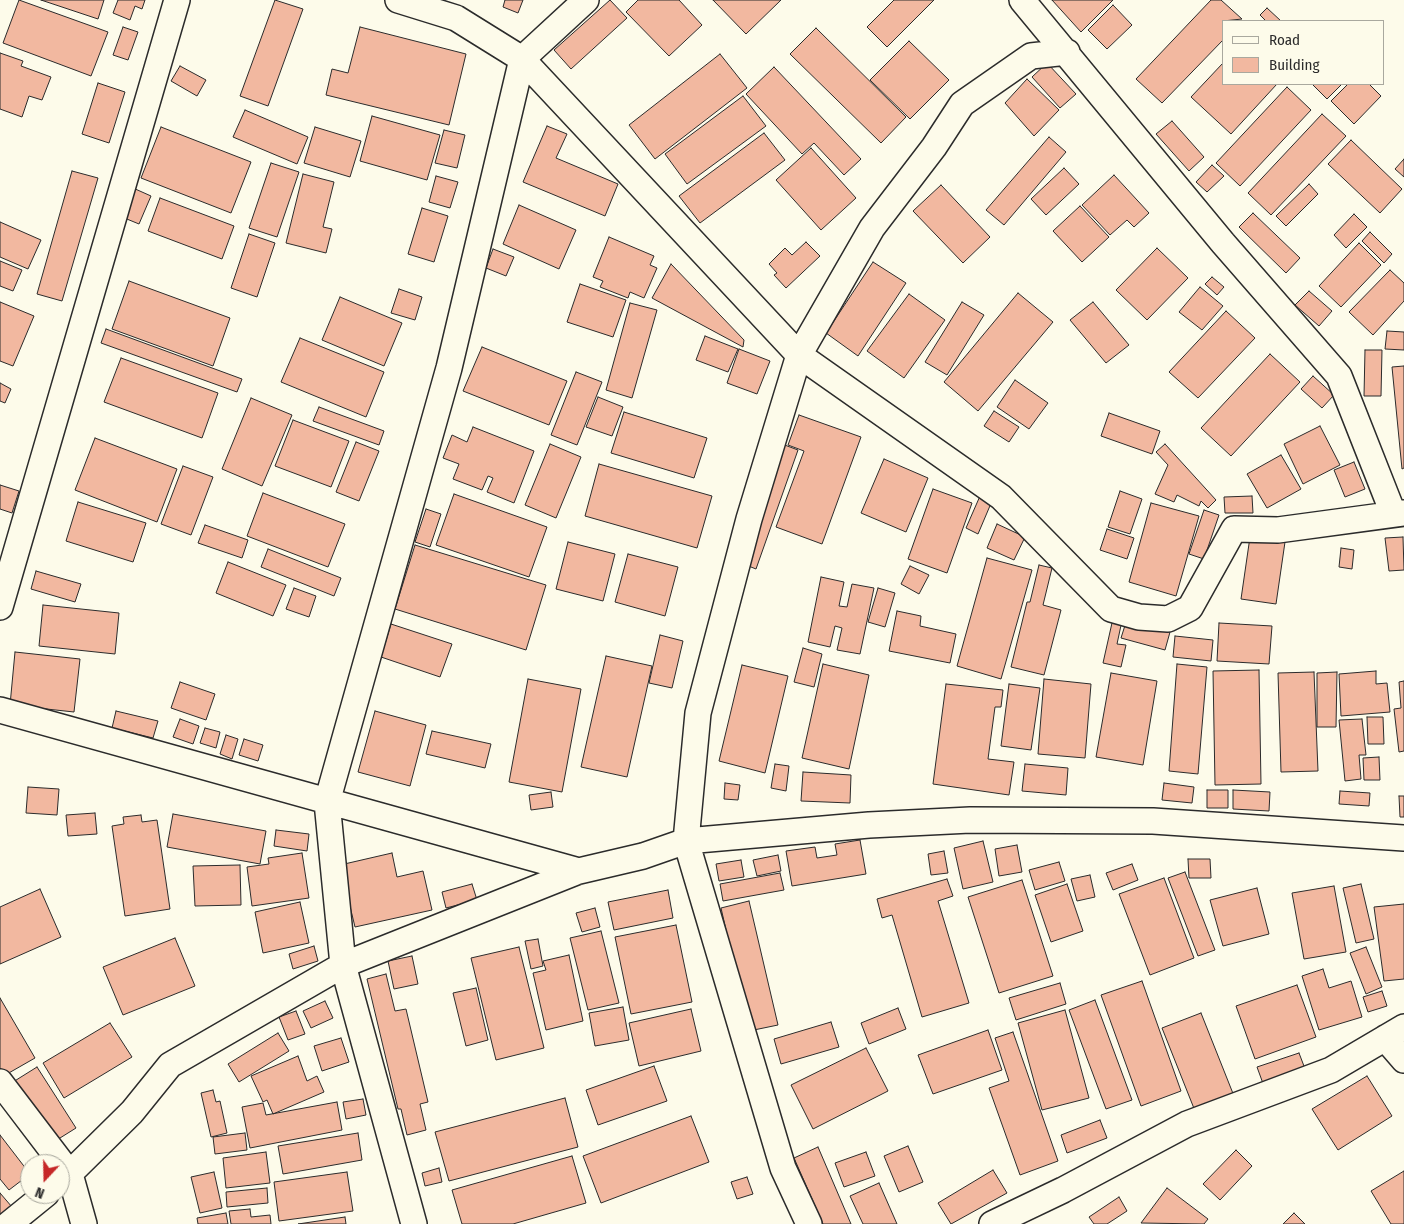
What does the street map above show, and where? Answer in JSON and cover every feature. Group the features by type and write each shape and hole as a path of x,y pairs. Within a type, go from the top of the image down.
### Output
{"street":[{"path":"0,607 177,0"},
{"path":"398,0 456,18 522,59 798,355 1001,497 1111,609 1138,617 1168,619 1190,608 1234,529 1278,530 1398,513 1339,376 1222,243 1067,52 1022,0"},
{"path":"414,1224 343,965 327,802 449,368 522,59 586,0"},
{"path":"809,1224 783,1168 686,841 698,713 749,519 798,355 872,228 934,147 962,104 1031,56 1067,52"},
{"path":"0,710 579,871"},
{"path":"70,1174 132,1112 170,1065 343,965 579,871 643,856 686,841 869,825 970,820 1154,821 1404,838"},
{"path":"992,1224 1063,1190 1180,1127 1224,1108 1331,1070 1394,1033 1404,1060"},
{"path":"0,1082 48,1154"},
{"path":"70,1191 84,1224"},
{"path":"9,1224 34,1204"}],"building":[{"path":"19,0 108,32 91,76 3,43"},
{"path":"41,0 104,0 98,19"},
{"path":"118,0 145,0 142,9 135,6 130,20 113,13"},
{"path":"275,0 303,9 268,106 240,96"},
{"path":"505,0 523,0 518,13 503,7"},
{"path":"610,0 627,18 571,69 554,50"},
{"path":"638,0 679,0 702,25 669,56 626,12"},
{"path":"713,0 781,0 746,34"},
{"path":"894,0 934,0 887,47 867,27"},
{"path":"1052,0 1113,0 1081,32"},
{"path":"1211,0 1221,0 1242,19 1222,20 1222,41 1162,103 1136,79"},
{"path":"1113,5 1132,25 1107,49 1088,30"},
{"path":"1267,8 1280,20 1265,20 1260,15"},
{"path":"123,27 138,32 128,60 113,55"},
{"path":"360,27 466,54 449,125 326,95 332,69 348,73"},
{"path":"816,28 906,117 881,143 790,54"},
{"path":"909,41 949,80 910,119 870,80"},
{"path":"0,53 23,61 21,66 51,77 42,100 29,96 22,117 0,109"},
{"path":"720,54 747,88 655,159 629,125"},
{"path":"1047,63 1076,94 1060,108 1032,77"},
{"path":"1222,64 1222,85 1276,85 1231,134 1191,97"},
{"path":"180,66 206,80 197,96 171,81"},
{"path":"774,67 861,159 844,175 814,143 802,154 746,94"},
{"path":"1027,79 1059,110 1034,136 1005,103"},
{"path":"98,83 125,92 109,143 82,134"},
{"path":"1313,85 1341,85 1327,99"},
{"path":"1347,85 1370,85 1381,96 1354,124 1331,101"},
{"path":"1287,87 1311,110 1240,186 1216,163"},
{"path":"743,96 766,126 687,184 665,154"},
{"path":"245,110 308,137 297,164 233,137"},
{"path":"1322,114 1346,136 1271,215 1248,193"},
{"path":"372,116 440,135 427,180 360,161"},
{"path":"1172,121 1204,157 1189,171 1156,134"},
{"path":"547,126 567,134 556,158 618,184 605,216 523,182"},
{"path":"161,127 251,162 231,213 141,178"},
{"path":"315,127 361,141 350,177 304,163"},
{"path":"444,130 465,135 457,168 435,163"},
{"path":"764,133 785,160 700,223 679,196"},
{"path":"1049,137 1066,152 1004,225 986,210"},
{"path":"1351,140 1402,189 1380,213 1328,164"},
{"path":"811,148 856,198 821,230 776,180"},
{"path":"1404,159 1404,177 1395,169"},
{"path":"271,163 299,172 277,237 249,228"},
{"path":"1212,165 1224,176 1207,192 1196,182"},
{"path":"1064,168 1079,184 1046,215 1031,199"},
{"path":"72,171 98,178 62,301 37,294"},
{"path":"303,174 334,182 323,227 332,229 326,253 286,243"},
{"path":"1114,175 1149,213 1134,227 1127,220 1110,235 1082,205"},
{"path":"436,176 458,182 450,208 429,202"},
{"path":"1309,184 1318,194 1286,226 1276,216"},
{"path":"941,185 990,237 963,263 913,211"},
{"path":"133,188 151,196 139,224 122,217"},
{"path":"160,198 234,226 222,259 148,231"},
{"path":"519,205 576,230 559,269 503,244"},
{"path":"1080,206 1109,237 1082,262 1053,231"},
{"path":"422,208 448,216 434,262 408,254"},
{"path":"1253,213 1300,258 1286,273 1239,227"},
{"path":"1354,214 1367,227 1346,248 1334,235"},
{"path":"0,222 41,240 28,269 0,257"},
{"path":"1370,232 1392,254 1384,263 1362,241"},
{"path":"249,234 275,243 257,297 231,288"},
{"path":"609,237 654,256 650,265 657,268 644,298 630,292 628,298 600,287 603,281 593,277"},
{"path":"806,242 820,256 786,288 774,275 777,273 769,264 785,248 792,255"},
{"path":"1359,243 1381,265 1341,307 1319,286"},
{"path":"1157,248 1188,278 1147,320 1116,290"},
{"path":"493,249 514,257 506,276 486,268"},
{"path":"0,261 22,270 13,291 0,286"},
{"path":"873,262 906,283 858,356 826,333"},
{"path":"671,264 744,340 743,347 652,298"},
{"path":"1390,270 1404,283 1404,301 1373,335 1349,312"},
{"path":"1212,277 1224,287 1217,295 1205,284"},
{"path":"129,281 230,318 213,366 112,329"},
{"path":"580,284 626,300 613,337 567,322"},
{"path":"1200,287 1223,306 1202,330 1179,312"},
{"path":"399,289 422,297 415,320 391,313"},
{"path":"1309,291 1332,311 1319,326 1295,305"},
{"path":"1018,293 1053,322 978,411 944,382"},
{"path":"909,294 945,320 904,378 867,351"},
{"path":"340,297 402,323 384,366 322,340"},
{"path":"0,302 34,316 13,366 0,361"},
{"path":"962,302 984,315 947,375 925,362"},
{"path":"1093,302 1129,345 1106,363 1070,320"},
{"path":"630,303 657,310 632,398 606,390"},
{"path":"1226,311 1255,338 1198,398 1169,372"},
{"path":"106,329 242,379 237,392 101,343"},
{"path":"1387,331 1404,332 1404,350 1385,349"},
{"path":"705,336 738,349 728,372 696,360"},
{"path":"300,338 384,372 366,417 281,382"},
{"path":"482,347 567,381 549,425 463,391"},
{"path":"739,349 770,361 757,394 727,383"},
{"path":"1365,350 1382,350 1381,396 1364,396"},
{"path":"1270,354 1300,382 1231,456 1201,428"},
{"path":"121,358 218,393 202,438 104,402"},
{"path":"1404,366 1404,468 1402,469 1392,367"},
{"path":"576,372 602,382 577,445 551,435"},
{"path":"1313,376 1334,395 1322,408 1301,389"},
{"path":"1015,380 1048,403 1029,429 997,407"},
{"path":"0,383 11,389 5,403 0,401"},
{"path":"598,397 623,407 612,436 586,427"},
{"path":"251,398 292,415 262,486 222,469"},
{"path":"319,407 384,431 379,445 313,421"},
{"path":"994,411 1019,427 1009,442 984,426"},
{"path":"624,412 707,438 694,478 611,453"},
{"path":"1109,413 1160,431 1152,454 1101,436"},
{"path":"799,415 861,437 822,544 776,527 804,451 788,445"},
{"path":"293,420 349,441 331,487 275,466"},
{"path":"1320,426 1340,465 1303,484 1284,444"},
{"path":"473,427 534,451 514,503 487,492 493,478 488,476 482,490 453,479 459,464 443,458 452,435 467,442"},
{"path":"95,438 177,469 157,522 75,490"},
{"path":"356,442 379,451 359,501 336,492"},
{"path":"550,444 581,457 556,518 525,505"},
{"path":"782,444 798,450 756,569 741,563"},
{"path":"1165,444 1216,500 1208,508 1201,501 1199,506 1177,495 1174,502 1155,494 1168,465 1156,452"},
{"path":"1281,455 1301,489 1267,508 1247,474"},
{"path":"884,459 928,478 906,532 861,513"},
{"path":"1354,462 1365,489 1345,497 1334,470"},
{"path":"599,464 712,496 697,548 585,516"},
{"path":"183,466 213,477 191,535 161,524"},
{"path":"0,485 19,491 12,513 0,509"},
{"path":"933,489 972,503 947,573 908,559"},
{"path":"1120,491 1142,499 1130,534 1108,527"},
{"path":"263,493 345,524 328,567 247,536"},
{"path":"454,494 547,527 529,577 436,545"},
{"path":"980,496 992,501 978,534 966,528"},
{"path":"1252,496 1253,513 1225,513 1224,497"},
{"path":"78,502 146,523 133,562 66,541"},
{"path":"1151,503 1199,516 1176,596 1129,582"},
{"path":"426,509 441,514 430,547 415,542"},
{"path":"1204,510 1219,515 1204,559 1189,554"},
{"path":"997,524 1025,537 1014,560 987,548"},
{"path":"205,525 248,540 242,558 198,543"},
{"path":"1107,529 1134,538 1127,559 1100,550"},
{"path":"1250,537 1285,542 1276,604 1241,599"},
{"path":"1403,537 1404,570 1389,571 1385,538"},
{"path":"568,542 615,554 603,601 556,589"},
{"path":"415,545 546,585 526,650 395,609"},
{"path":"1341,548 1354,550 1352,569 1339,567"},
{"path":"268,549 341,578 334,596 261,567"},
{"path":"628,554 678,567 665,616 615,602"},
{"path":"987,558 1032,570 1001,679 957,666"},
{"path":"228,562 286,585 273,616 216,593"},
{"path":"1039,565 1052,568 1043,605 1061,610 1044,675 1011,667 1027,602 1030,602"},
{"path":"910,566 929,575 919,594 901,584"},
{"path":"36,571 81,584 75,602 31,589"},
{"path":"821,577 844,582 839,606 847,607 852,584 874,588 860,654 837,650 842,628 835,626 830,647 808,642"},
{"path":"294,588 316,596 309,617 286,609"},
{"path":"878,588 895,593 885,627 868,622"},
{"path":"43,605 119,613 115,654 39,646"},
{"path":"897,611 921,616 920,626 956,634 950,663 889,651"},
{"path":"1114,614 1123,616 1117,644 1126,645 1121,667 1103,663"},
{"path":"1127,619 1170,632 1165,650 1121,638"},
{"path":"1219,623 1272,626 1269,664 1217,661"},
{"path":"391,624 452,644 440,677 381,657"},
{"path":"660,635 683,641 672,688 649,683"},
{"path":"1175,636 1213,640 1211,661 1173,657"},
{"path":"803,648 822,654 814,687 794,682"},
{"path":"15,652 80,659 74,712 10,705"},
{"path":"606,656 652,666 627,777 581,767"},
{"path":"823,664 869,675 849,769 802,758"},
{"path":"1177,664 1207,667 1198,774 1169,771"},
{"path":"742,665 788,676 765,773 719,761"},
{"path":"1259,670 1261,784 1215,785 1213,671"},
{"path":"1376,671 1376,684 1387,683 1390,712 1341,716 1339,674"},
{"path":"1314,672 1318,771 1281,772 1278,673"},
{"path":"1337,672 1336,727 1317,727 1317,673"},
{"path":"1111,673 1157,681 1143,765 1096,757"},
{"path":"528,679 581,689 562,792 509,782"},
{"path":"1044,679 1091,684 1085,758 1038,754"},
{"path":"1404,681 1404,751 1399,752 1394,709 1401,708 1399,682"},
{"path":"180,682 215,694 206,720 171,708"},
{"path":"946,684 1003,690 1001,707 995,707 988,759 1014,762 1009,795 933,784"},
{"path":"1009,684 1040,688 1031,750 1001,746"},
{"path":"116,711 158,721 153,738 112,728"},
{"path":"375,711 426,725 410,786 358,772"},
{"path":"1367,717 1383,717 1384,744 1368,744"},
{"path":"180,719 199,726 193,744 173,737"},
{"path":"1362,719 1366,755 1359,755 1361,779 1345,781 1339,720"},
{"path":"205,728 220,732 216,748 200,743"},
{"path":"432,731 491,744 485,768 426,754"},
{"path":"226,735 238,739 232,759 220,754"},
{"path":"244,739 263,745 258,761 239,755"},
{"path":"1379,757 1380,780 1364,780 1363,758"},
{"path":"775,764 789,766 786,791 771,788"},
{"path":"1025,764 1068,768 1066,795 1022,791"},
{"path":"803,772 851,775 850,803 801,801"},
{"path":"725,783 740,785 738,800 724,799"},
{"path":"1164,783 1194,787 1192,803 1162,800"},
{"path":"28,787 59,789 57,815 26,813"},
{"path":"1207,790 1228,790 1228,808 1207,808"},
{"path":"1233,790 1270,792 1269,811 1233,809"},
{"path":"1340,791 1370,793 1369,806 1339,804"},
{"path":"551,792 553,807 531,810 529,795"},
{"path":"1399,796 1404,796 1404,817 1400,817"},
{"path":"95,813 97,834 68,836 66,815"},
{"path":"173,814 266,831 260,864 167,847"},
{"path":"141,815 142,822 157,820 170,909 125,916 112,826 124,824 123,817"},
{"path":"276,830 309,834 307,851 274,846"},
{"path":"860,840 866,874 792,886 786,851 815,847 817,858 837,855 835,844"},
{"path":"983,841 993,882 963,889 954,848"},
{"path":"1017,845 1022,872 999,876 995,849"},
{"path":"944,851 948,873 931,875 928,854"},
{"path":"302,853 309,898 252,906 247,867 269,864 268,858"},
{"path":"392,853 397,877 423,871 432,910 355,927 340,865"},
{"path":"778,855 781,871 757,876 753,860"},
{"path":"1188,859 1210,859 1211,878 1189,878"},
{"path":"741,860 744,877 719,881 716,864"},
{"path":"1059,862 1065,881 1035,890 1029,870"},
{"path":"1132,864 1138,880 1113,890 1106,873"},
{"path":"240,865 241,905 195,906 193,866"},
{"path":"1185,872 1215,950 1198,956 1168,878"},
{"path":"780,873 784,890 723,901 720,884"},
{"path":"1090,875 1095,897 1077,901 1071,879"},
{"path":"1164,878 1194,958 1150,975 1119,894"},
{"path":"947,879 953,896 938,901 969,1003 922,1017 892,915 882,918 877,899"},
{"path":"1022,880 1053,976 999,993 968,897"},
{"path":"472,884 477,900 446,908 442,892"},
{"path":"1067,884 1083,931 1051,942 1035,895"},
{"path":"1361,884 1374,939 1356,943 1343,888"},
{"path":"1334,886 1346,952 1304,959 1292,893"},
{"path":"1257,888 1269,934 1223,946 1210,900"},
{"path":"40,889 61,937 0,964 0,907"},
{"path":"668,890 673,918 614,930 608,902"},
{"path":"749,901 778,1025 749,1031 721,908"},
{"path":"300,902 309,943 263,953 255,912"},
{"path":"1404,904 1404,979 1384,981 1374,907"},
{"path":"595,908 600,927 582,932 576,913"},
{"path":"676,925 692,1002 631,1014 615,937"},
{"path":"601,931 619,1003 588,1010 570,938"},
{"path":"175,938 195,986 123,1015 103,967"},
{"path":"538,939 543,966 531,969 525,941"},
{"path":"314,946 318,961 293,969 289,954"},
{"path":"519,947 544,1048 496,1060 471,958"},
{"path":"1366,947 1382,987 1366,994 1350,953"},
{"path":"569,955 583,1021 546,1030 533,973 546,970 543,961"},
{"path":"412,956 418,984 394,989 388,961"},
{"path":"1323,969 1329,988 1351,981 1362,1017 1319,1030 1302,976"},
{"path":"386,974 395,1011 406,1009 428,1102 420,1104 426,1130 407,1135 401,1109 398,1109 367,979"},
{"path":"1142,981 1181,1091 1141,1106 1101,995"},
{"path":"1060,983 1066,1004 1016,1020 1009,998"},
{"path":"1297,985 1316,1037 1255,1059 1236,1006"},
{"path":"476,988 488,1040 466,1046 453,993"},
{"path":"1382,991 1387,1006 1368,1012 1363,997"},
{"path":"0,998 35,1058 0,1078"},
{"path":"1095,1000 1132,1100 1106,1109 1069,1010"},
{"path":"325,1001 333,1018 311,1028 303,1011"},
{"path":"623,1007 629,1040 595,1046 589,1013"},
{"path":"898,1008 906,1029 869,1044 861,1023"},
{"path":"691,1009 701,1051 639,1066 629,1023"},
{"path":"1065,1010 1089,1098 1042,1110 1018,1023"},
{"path":"296,1011 305,1034 288,1040 279,1017"},
{"path":"1201,1013 1234,1096 1195,1111 1162,1028"},
{"path":"831,1022 839,1047 781,1064 774,1039"},
{"path":"110,1023 132,1057 64,1098 43,1063"},
{"path":"988,1030 1002,1070 933,1094 918,1055"},
{"path":"1013,1032 1058,1161 1020,1175 989,1088 1009,1081 995,1038"},
{"path":"278,1033 289,1051 239,1082 228,1064"},
{"path":"341,1038 349,1062 322,1071 314,1046"},
{"path":"866,1048 888,1091 813,1129 791,1085"},
{"path":"1299,1053 1307,1074 1265,1089 1257,1067"},
{"path":"298,1056 307,1081 317,1076 324,1092 273,1114 267,1100 263,1102 251,1076"},
{"path":"654,1066 667,1101 598,1125 586,1090"},
{"path":"37,1067 76,1128 52,1143 13,1082"},
{"path":"1367,1076 1392,1116 1338,1150 1312,1109"},
{"path":"213,1090 216,1102 220,1101 227,1133 211,1137 201,1093"},
{"path":"565,1098 578,1147 449,1181 435,1132"},
{"path":"363,1099 366,1115 346,1119 343,1102"},
{"path":"337,1102 342,1130 250,1148 242,1107 263,1103 266,1115"},
{"path":"691,1116 709,1162 601,1203 583,1156"},
{"path":"1100,1120 1107,1138 1067,1153 1061,1135"},
{"path":"245,1133 247,1150 215,1154 213,1137"},
{"path":"358,1133 362,1160 283,1174 278,1146"},
{"path":"0,1135 20,1161 20,1182 9,1190 0,1179"},
{"path":"908,1146 923,1182 899,1192 884,1156"},
{"path":"818,1147 851,1224 823,1224 794,1158"},
{"path":"1236,1150 1252,1166 1220,1200 1203,1184"},
{"path":"266,1152 270,1183 226,1188 223,1158"},
{"path":"866,1152 875,1176 844,1187 835,1163"},
{"path":"572,1156 586,1203 513,1224 462,1224 452,1190"},
{"path":"439,1168 442,1182 425,1186 422,1173"},
{"path":"993,1170 1007,1193 951,1224 938,1203"},
{"path":"1404,1171 1404,1224 1391,1224 1371,1191"},
{"path":"214,1172 222,1208 200,1213 191,1177"},
{"path":"347,1172 353,1211 279,1221 274,1182"},
{"path":"747,1177 753,1194 737,1199 731,1182"},
{"path":"879,1183 897,1224 863,1224 850,1196"},
{"path":"267,1188 268,1203 227,1207 226,1192"},
{"path":"1167,1188 1208,1219 1204,1224 1141,1223"},
{"path":"0,1193 12,1207 0,1217"},
{"path":"1119,1197 1127,1211 1107,1224 1094,1224 1089,1217"},
{"path":"250,1209 251,1217 270,1215 271,1224 231,1224 229,1211"},
{"path":"226,1213 228,1224 198,1224 197,1218"},
{"path":"1294,1213 1305,1224 1283,1224"},
{"path":"345,1217 346,1224 298,1224"}]}
